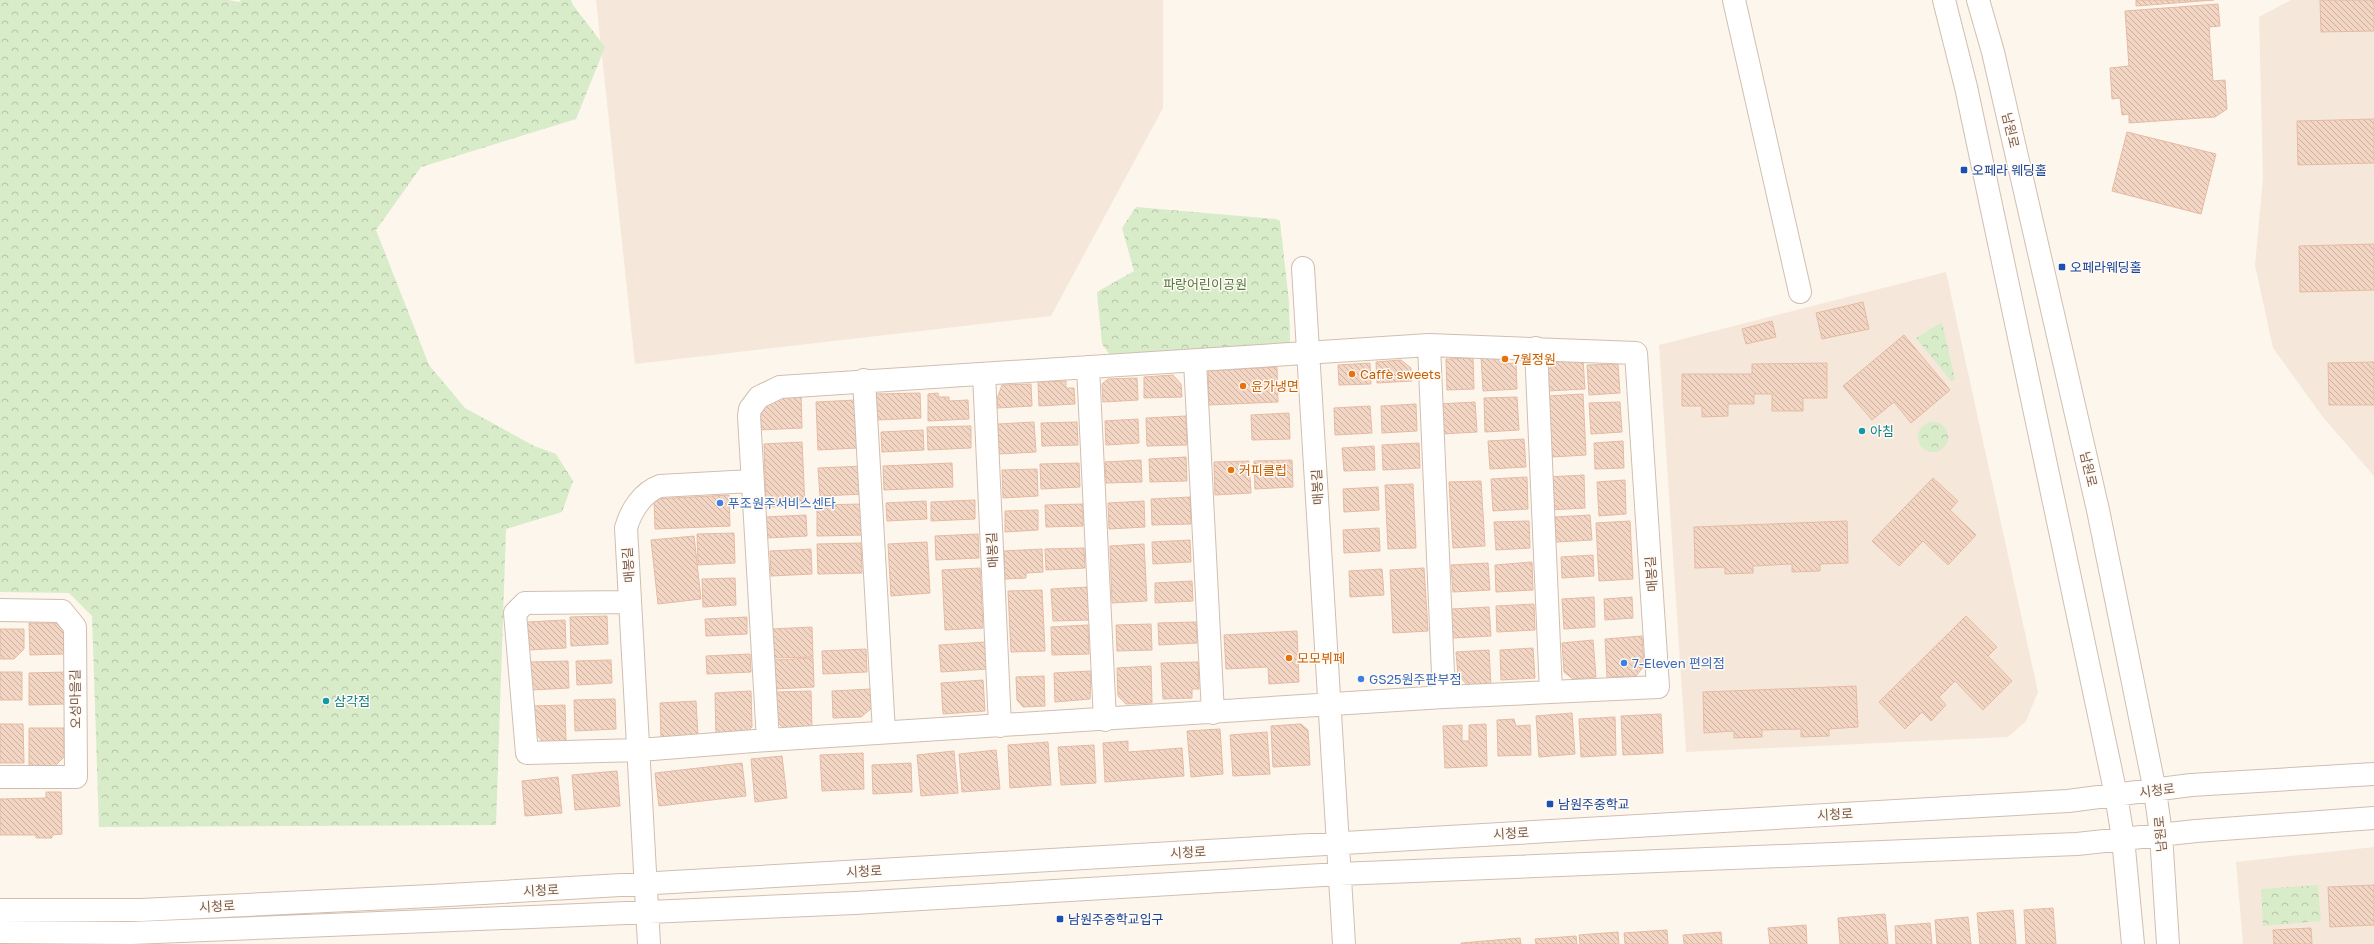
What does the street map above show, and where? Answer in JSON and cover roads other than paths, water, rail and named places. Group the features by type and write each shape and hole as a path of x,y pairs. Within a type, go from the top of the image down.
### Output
{"street":[{"path":"1734,0 1800,292"},
{"path":"1944,0 1968,95 2116,795 2123,838 2133,944"},
{"name":"남원로","path":"1978,0 1993,52 2098,510 2156,791 2161,834 2168,944"},
{"name":"매봉길","path":"1303,268 1310,354 1328,706"},
{"path":"1429,344 1444,697"},
{"path":"768,740 751,481 749,416 750,409 759,397 780,387 864,380 1310,354 1429,344 1536,348 1551,692"},
{"name":"매봉길","path":"630,602 525,603 516,613 527,753 640,750 884,732 1213,714 1444,697 1658,687 1636,353 1536,348"},
{"path":"1194,361 1213,714"},
{"path":"1088,367 1105,720"},
{"name":"매봉길","path":"984,374 1000,726"},
{"path":"864,380 884,732"},
{"name":"매봉길","path":"640,750 626,528 634,509 650,490 660,486 751,481"},
{"name":"오성마을길","path":"0,610 62,611 75,626 76,776 0,777"},
{"path":"1328,706 1344,944"},
{"path":"640,750 645,884 649,944"},
{"name":"시청로","path":"0,910 141,910 645,884 2068,801 2156,791 2191,785 2374,774"},
{"name":"시청로","path":"0,932 131,932 855,903 1339,874 2077,844 2161,834 2374,818"}],"place":[{"name":"오페라 웨딩홀","path":"1964,170"},
{"name":"오페라웨딩홀","path":"2062,267"},
{"name":"7월정원","path":"1505,359"},
{"name":"Caffè sweets","path":"1352,374"},
{"name":"윤가냉면","path":"1243,386"},
{"name":"아침","path":"1862,431"},
{"name":"커피클럽","path":"1231,470"},
{"name":"푸조원주서비스센타","path":"720,503"},
{"name":"모모뷔페","path":"1289,658"},
{"name":"7-Eleven 편의점","path":"1624,663"},
{"name":"GS25원주판부점","path":"1361,679"},
{"name":"삼각점","path":"326,701"},
{"name":"남원주중학교","path":"1550,804"},
{"name":"남원주중학교입구","path":"1060,919"}],"park label":[{"name":"파랑어린이공원","path":"1205,284"}]}
